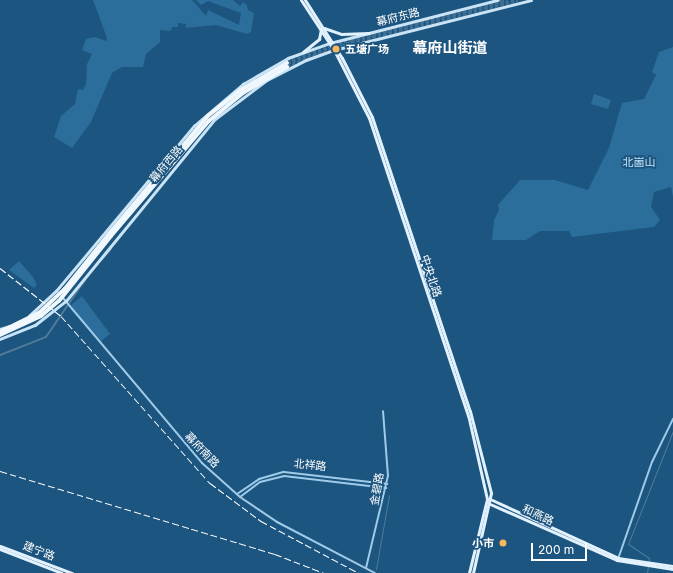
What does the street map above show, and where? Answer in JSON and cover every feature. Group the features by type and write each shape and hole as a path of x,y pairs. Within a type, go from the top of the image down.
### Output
{"highway":[{"name":"幕府西路","path":"0,335 40,315 64,290 208,116 248,86 287,65"},
{"name":"幕府西路","path":"0,330 40,315"}],"main road":[{"name":"中央北路","path":"300,0 323,29"},
{"name":"中央北路","path":"305,0 364,97 470,411 489,501 473,573"},
{"name":"幕府东路","path":"302,52 331,42 498,0"},
{"name":"幕府东路","path":"374,40 530,0"},
{"path":"302,52 319,39 323,29 341,34 369,33"},
{"name":"幕府西路","path":"0,339 35,325 66,301 215,119 267,80 306,60 335,49 374,40"},
{"name":"幕府西路","path":"0,330 38,310 64,282 209,110 264,70 302,52"},
{"name":"中央北路","path":"469,573 489,501"},
{"name":"和燕路","path":"489,501 618,559 673,568"},
{"name":"建宁路","path":"0,546 72,573"},
{"name":"建宁路","path":"0,549 62,573"}],"street":[{"path":"64,282 74,291"},
{"name":"幕府南路","path":"56,291 66,301 186,447 240,497 277,522 375,573"},
{"name":"金碧路","path":"366,568 387,484 389,460 383,411"},
{"path":"618,559 652,462 673,419"},
{"name":"北祥路","path":"237,494 249,484 274,473 295,471 387,484"},
{"name":"北祥路","path":"240,497 252,487 274,478 296,475 386,488"},
{"path":"249,484 252,487"}],"green space":[{"path":"93,0 192,0 206,16 208,10 239,25 241,13 208,1 201,5 196,0 233,0 240,6 243,2 247,5 248,10 254,13 251,32 247,34 216,25 186,28 186,24 178,23 178,27 172,27 171,31 160,30 160,42 146,54 143,67 122,67 112,73 91,122 72,148 54,137 61,116 75,104 78,89 83,90 86,84 87,64 92,54 82,50 86,39 95,37 106,41 107,38"},
{"name":"北崮山","path":"673,47 673,197 671,187 654,192 651,207 660,220 654,227 572,237 569,231 540,231 526,240 492,240 494,220 499,210 498,205 520,180 555,180 588,190 609,148 622,103 644,99 656,75 652,72 659,52"},
{"path":"594,94 611,100 608,109 591,104"},
{"path":"19,261 33,277 37,285 34,288 9,270"},
{"path":"82,296 110,334 101,341 70,306"}],"waterway":[{"path":"102,259 111,249"},
{"path":"0,355 46,337 89,274"},
{"path":"649,561 649,558 628,544 673,431"},
{"path":"376,569 389,495"},
{"path":"647,573 648,566"}],"tunnel":[{"path":"287,63 351,40 507,0"},
{"path":"287,67 351,43 518,0"}],"railway":[{"path":"0,268 61,316 210,483 261,521 359,573"},
{"path":"0,471 275,554 324,573"}],"place":[{"name":"五塘广场","path":"336,49"},
{"name":"小市","path":"503,543"}],"district":[{"name":"幕府山街道","path":"450,48"}]}
